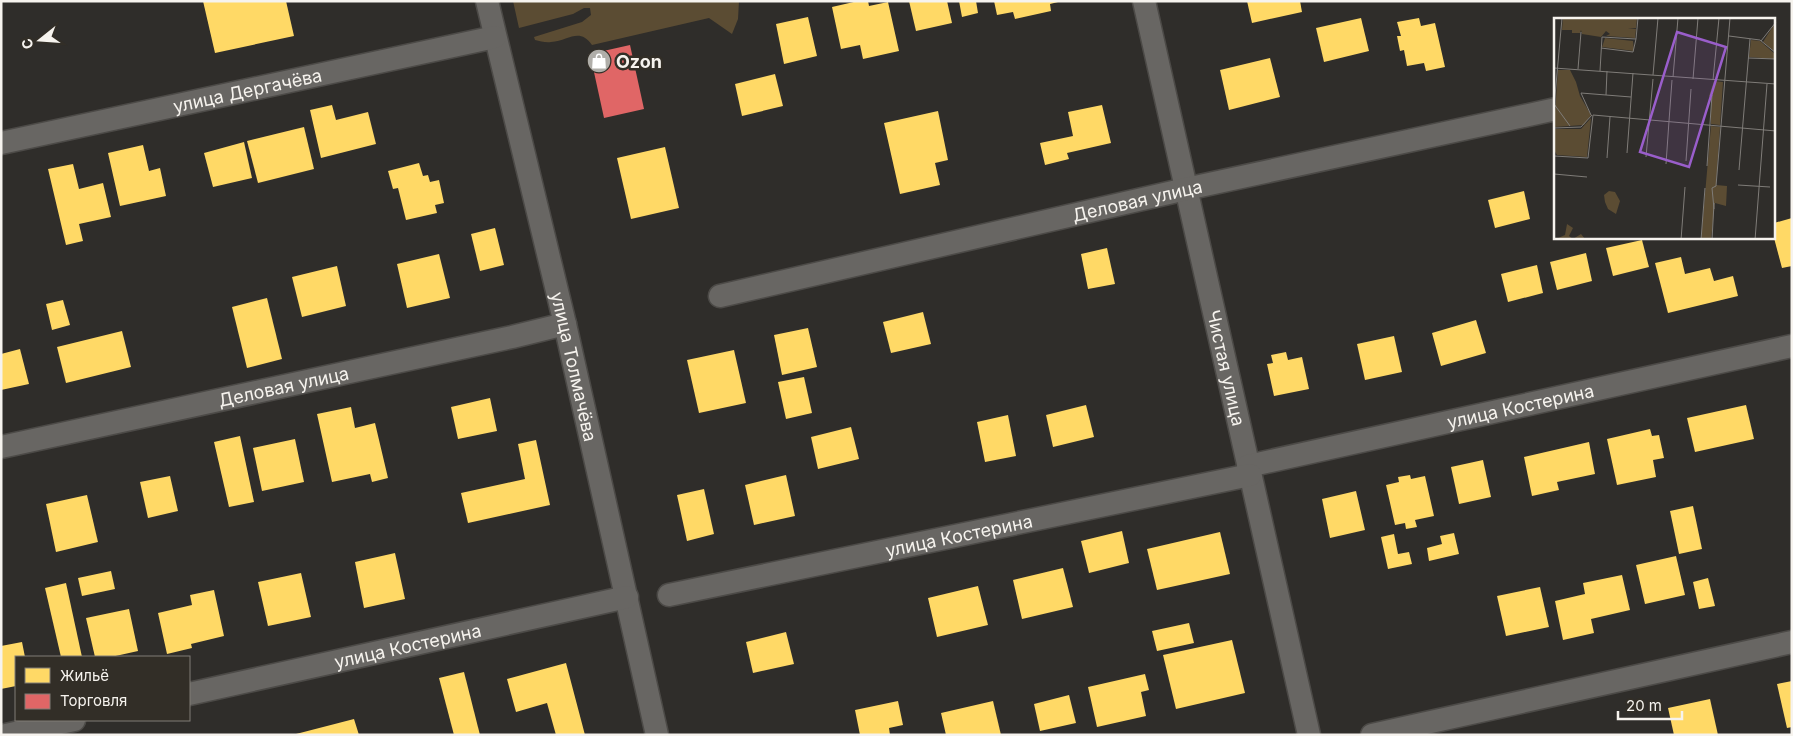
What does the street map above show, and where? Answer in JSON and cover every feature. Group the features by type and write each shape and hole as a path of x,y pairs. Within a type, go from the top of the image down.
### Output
{"street":[{"name":"улица Толмачёва","path":"487,1 566,324 657,735"},
{"name":"Чистая улица","path":"1144,1 1309,735"},
{"name":"улица Дергачёва","path":"1,143 495,37"},
{"name":"Деловая улица","path":"720,296 1186,189 1554,109"},
{"name":"Деловая улица","path":"1,447 566,324"},
{"name":"улица Костерина","path":"669,595 1249,470 1792,346"},
{"name":"улица Костерина","path":"190,694 627,597"},
{"path":"1372,735 1792,642"},
{"path":"6,735 69,721"}],"shaded area":[{"path":"513,1 739,1 738,19 732,34 709,18 592,45 583,37 578,36 549,42 535,40 534,37 582,22 591,15 590,8 584,8 573,14 519,28"}],"building: Жильё":[{"path":"203,1 286,1 294,36 215,53"},
{"path":"858,1 868,1 869,6 888,2 899,51 863,59 860,45 841,49 832,7"},
{"path":"909,1 947,1 952,23 916,31"},
{"path":"959,1 976,1 978,13 962,17"},
{"path":"994,1 1058,2 1050,4 1051,11 1015,19 1013,12 997,15"},
{"path":"1247,1 1300,1 1302,12 1252,23"},
{"path":"808,17 817,56 784,64 776,24"},
{"path":"1361,18 1369,51 1324,62 1316,28"},
{"path":"1419,18 1421,26 1435,23 1445,67 1426,71 1424,63 1407,66 1404,50 1400,51 1397,36 1401,36 1397,22"},
{"path":"1270,58 1280,97 1229,110 1220,70"},
{"path":"775,74 783,106 742,116 735,84"},
{"path":"332,105 336,120 368,112 376,144 321,158 310,110"},
{"path":"1102,105 1111,143 1067,153 1069,159 1045,165 1040,143 1073,136 1068,112"},
{"path":"938,111 948,160 935,163 940,185 900,194 884,123"},
{"path":"304,127 314,169 258,183 247,141"},
{"path":"244,142 252,178 213,187 204,153"},
{"path":"143,145 149,171 160,168 166,196 120,206 108,153"},
{"path":"665,147 679,208 631,219 617,158"},
{"path":"419,163 423,176 428,175 430,182 439,180 444,203 435,205 437,213 406,220 398,188 393,189 388,171"},
{"path":"73,164 79,189 103,183 111,217 79,224 83,241 66,245 48,169"},
{"path":"1524,191 1530,219 1495,228 1488,200"},
{"path":"1792,218 1792,266 1782,268 1774,239 1776,239 1776,222"},
{"path":"495,228 504,265 480,271 471,234"},
{"path":"1642,240 1649,267 1613,276 1606,248"},
{"path":"1107,248 1115,284 1088,289 1081,254"},
{"path":"1586,253 1592,281 1557,290 1550,262"},
{"path":"439,254 450,298 407,308 397,264"},
{"path":"1681,257 1685,274 1710,268 1714,281 1733,276 1738,296 1668,313 1655,263"},
{"path":"1537,265 1543,293 1508,302 1501,274"},
{"path":"337,266 346,306 302,317 292,277"},
{"path":"267,298 282,359 247,368 232,307"},
{"path":"63,300 70,325 52,330 46,304"},
{"path":"923,312 931,344 891,353 883,322"},
{"path":"1476,320 1486,353 1441,366 1432,333"},
{"path":"808,328 817,367 782,375 774,335"},
{"path":"122,331 131,367 66,383 57,347"},
{"path":"1394,336 1402,372 1365,380 1357,344"},
{"path":"20,349 29,384 1,390 1,354"},
{"path":"734,350 746,403 699,413 687,360"},
{"path":"1286,352 1288,360 1302,357 1309,389 1274,396 1267,364 1273,363 1271,355"},
{"path":"804,377 812,413 786,419 778,382"},
{"path":"490,398 497,431 458,439 451,407"},
{"path":"1086,405 1094,437 1053,447 1046,415"},
{"path":"1746,405 1754,439 1695,452 1687,418"},
{"path":"351,407 355,428 375,423 388,478 372,482 370,474 332,482 317,414"},
{"path":"1008,415 1016,456 985,462 977,422"},
{"path":"851,427 859,459 818,469 811,437"},
{"path":"1650,429 1652,436 1659,435 1664,458 1653,460 1656,477 1617,485 1607,439"},
{"path":"240,436 254,502 229,507 214,442"},
{"path":"295,439 304,482 262,491 253,448"},
{"path":"536,440 550,505 468,523 461,493 525,479 518,444"},
{"path":"1589,442 1595,474 1557,482 1559,490 1532,496 1524,457"},
{"path":"1483,460 1491,497 1459,504 1451,467"},
{"path":"786,475 795,516 754,525 745,485"},
{"path":"1410,475 1411,479 1425,476 1434,516 1415,520 1417,527 1406,529 1405,523 1395,525 1386,485 1399,482 1398,477"},
{"path":"170,476 178,511 148,518 140,482"},
{"path":"704,489 714,534 687,541 677,495"},
{"path":"1356,491 1365,530 1330,538 1322,499"},
{"path":"87,495 98,542 56,552 46,504"},
{"path":"1693,506 1702,549 1679,554 1670,511"},
{"path":"1122,531 1129,563 1089,573 1081,541"},
{"path":"1220,532 1230,574 1157,590 1147,549"},
{"path":"1454,533 1459,554 1429,561 1427,548 1442,544 1440,536"},
{"path":"1394,534 1398,554 1409,552 1412,564 1388,569 1381,537"},
{"path":"395,553 405,599 364,608 355,562"},
{"path":"1676,556 1685,595 1645,604 1636,565"},
{"path":"1063,568 1073,607 1022,619 1013,580"},
{"path":"111,571 115,589 82,596 78,578"},
{"path":"301,573 311,617 268,626 258,582"},
{"path":"1622,575 1630,610 1591,619 1594,633 1563,640 1555,601 1585,594 1583,583"},
{"path":"1708,578 1715,606 1699,609 1693,582"},
{"path":"66,583 82,656 61,656 45,588"},
{"path":"978,586 988,625 937,637 928,598"},
{"path":"1540,587 1549,627 1506,636 1497,596"},
{"path":"214,590 224,636 191,644 192,648 167,654 158,613 192,605 190,595"},
{"path":"129,609 138,651 116,656 95,656 86,618"},
{"path":"1189,623 1194,643 1157,651 1152,631"},
{"path":"786,632 794,664 753,673 746,642"},
{"path":"1232,640 1245,693 1176,709 1163,655"},
{"path":"22,642 25,656 15,656 15,686 1,689 1,646"},
{"path":"566,663 585,735 556,735 547,703 516,712 507,679"},
{"path":"464,672 480,735 454,735 439,678"},
{"path":"1145,674 1149,690 1141,692 1146,716 1097,727 1088,687"},
{"path":"1792,681 1792,727 1787,728 1777,684"},
{"path":"1069,695 1076,723 1040,731 1034,704"},
{"path":"1710,699 1718,735 1674,735 1668,708"},
{"path":"898,701 903,725 889,728 890,735 860,735 855,710"},
{"path":"993,701 1001,735 946,735 941,713"},
{"path":"354,719 359,735 296,735 296,734"}],"building: Торговля":[{"path":"630,45 644,109 604,118 590,54"}],"place":[{"name":"Ozon","path":"599,61"}]}
